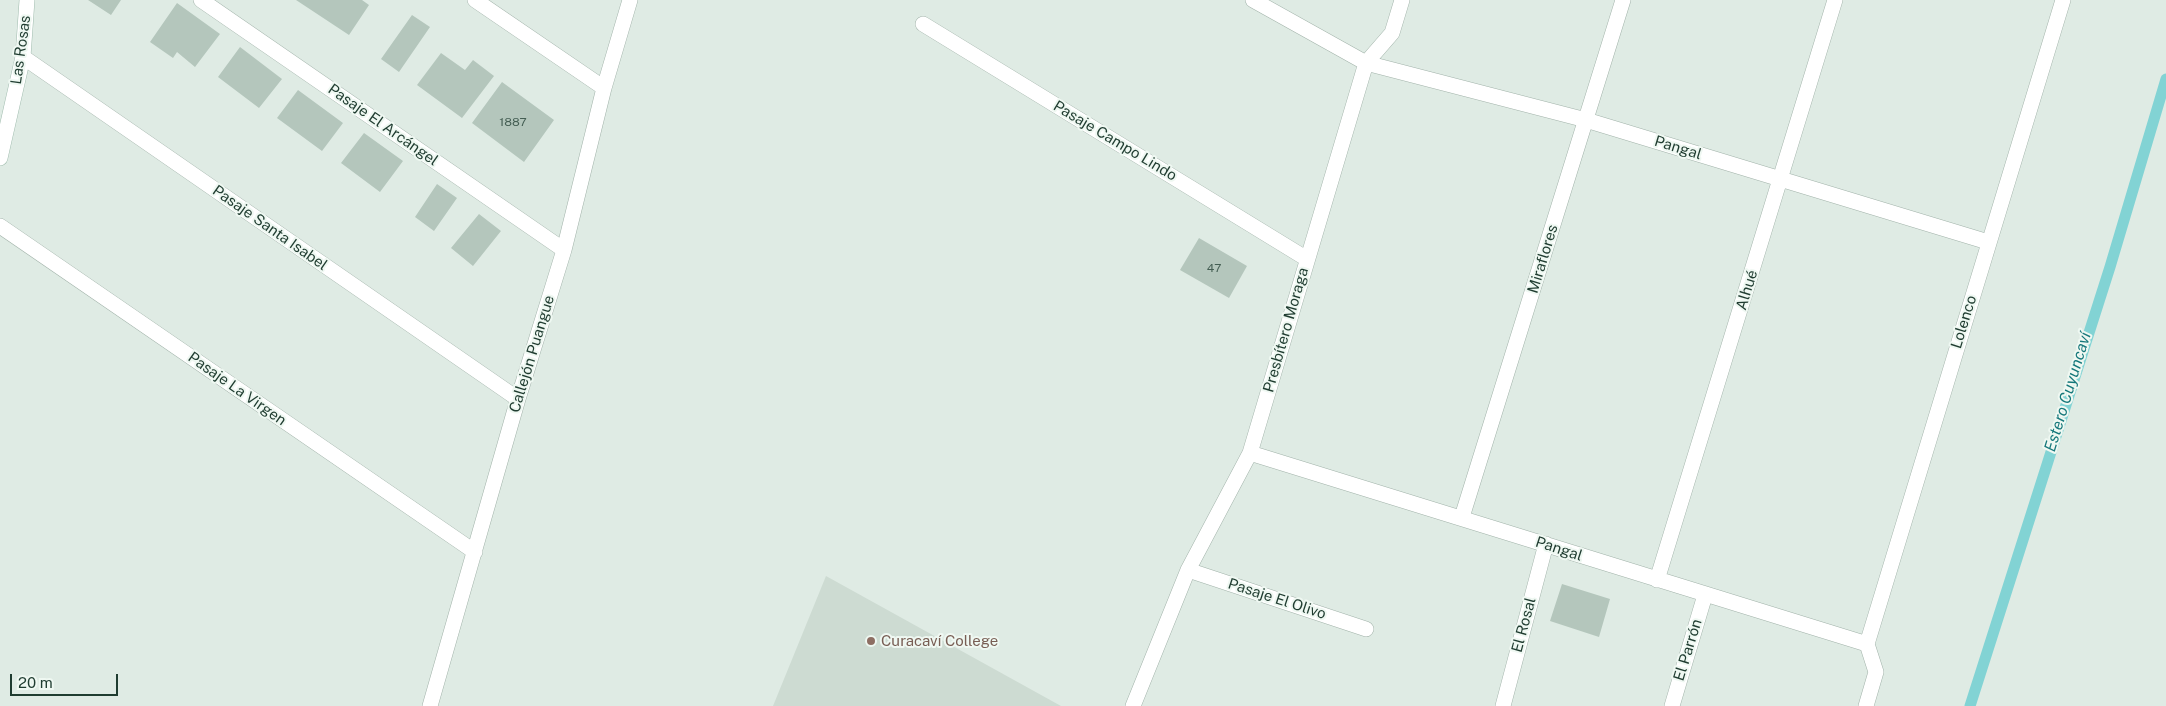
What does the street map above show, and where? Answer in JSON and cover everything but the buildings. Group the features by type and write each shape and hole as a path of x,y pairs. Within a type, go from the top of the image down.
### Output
{"street":[{"name":"Las Rosas","path":"0,158 23,57 27,0"},
{"name":"Pasaje El Arcángel","path":"201,0 564,250"},
{"path":"475,0 604,88"},
{"name":"Callejón Puangue","path":"430,706 518,399 564,250 604,88 630,0"},
{"path":"1254,0 1366,63 1392,34 1402,0"},
{"name":"Miraflores","path":"1462,517 1623,0"},
{"name":"Alhué","path":"1657,580 1835,0"},
{"name":"Lolenco","path":"1867,644 2063,0"},
{"name":"Pasaje Campo Lindo","path":"923,24 1307,258"},
{"name":"Pasaje Santa Isabel","path":"23,57 518,399"},
{"name":"Pangal","path":"1366,63 1586,120 1988,242"},
{"name":"Presbítero Moraga","path":"1134,706 1188,570 1250,454 1366,63"},
{"name":"Pasaje La Virgen","path":"0,226 475,552"},
{"name":"Pangal","path":"1250,454 1462,517 1657,580 1867,644"},
{"name":"El Rosal","path":"1503,706 1546,544"},
{"name":"Pasaje El Olivo","path":"1188,570 1366,629"},
{"name":"El Parrón","path":"1672,706 1705,595"},
{"path":"1866,706 1876,672 1867,644"}],"shaded area":[{"name":"Curacaví College","path":"826,576 1061,706 773,706"}],"waterway":[{"name":"Estero Cuyuncaví","path":"1970,706 2110,267 2166,79"}],"place":[{"name":"Curacaví College","path":"871,641"}]}
